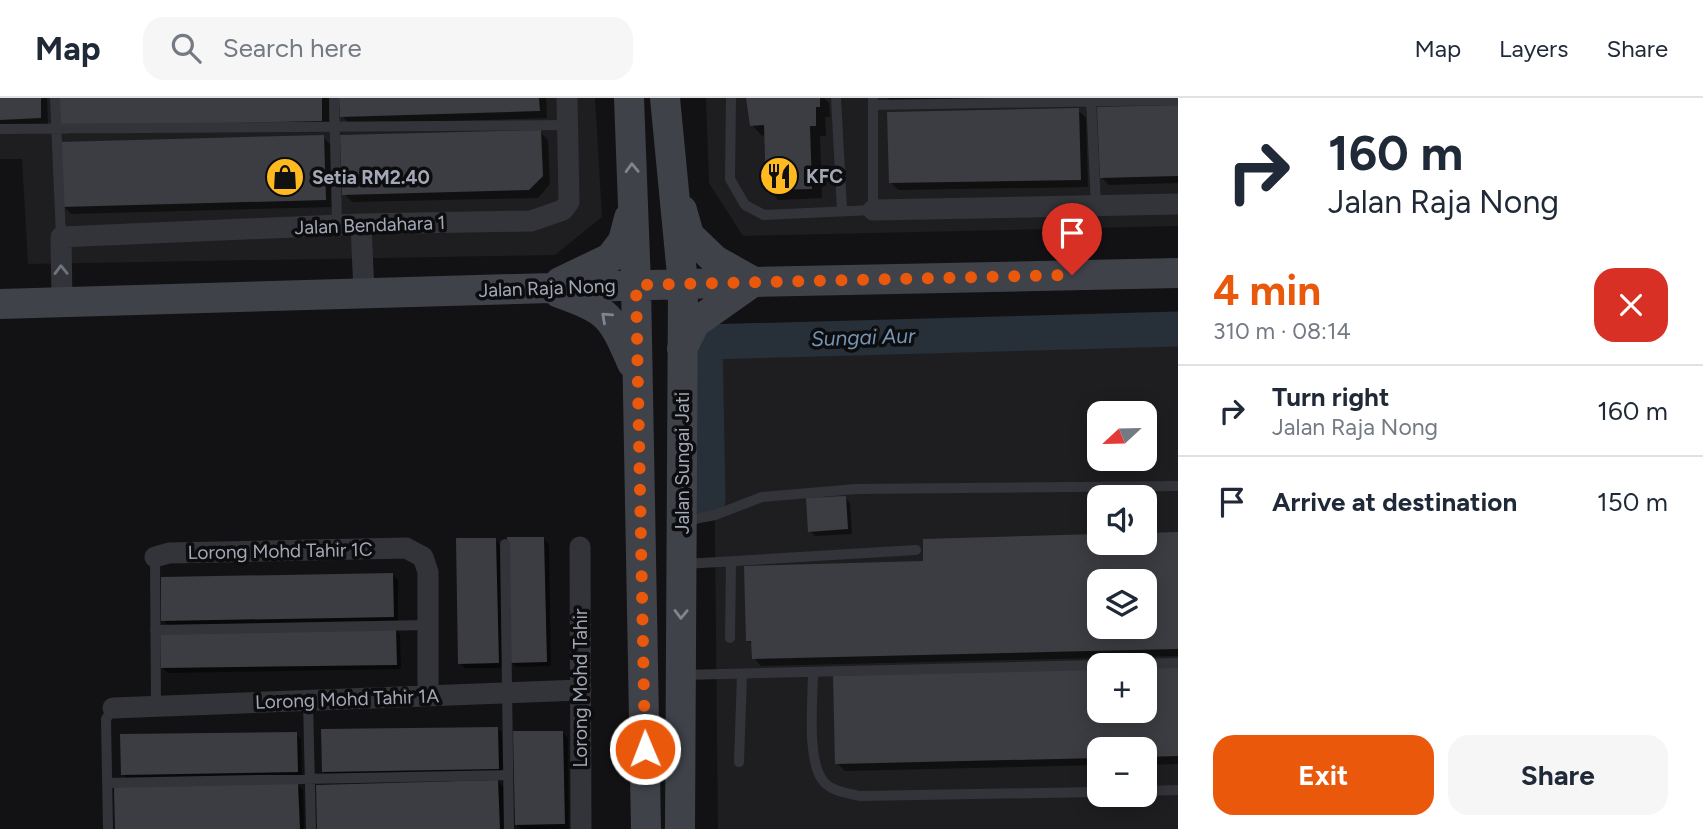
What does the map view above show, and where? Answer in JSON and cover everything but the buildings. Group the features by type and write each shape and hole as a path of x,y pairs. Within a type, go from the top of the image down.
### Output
{"main road":[{"path":"629,98 636,285 646,829"},
{"name":"Jalan Sungai Jati","path":"665,98 683,285 680,829"},
{"path":"673,180 689,235 715,260 754,282 695,323 681,350"},
{"path":"547,288 610,258 623,241 633,205"},
{"name":"Jalan Raja Nong","path":"0,304 636,285 1178,273"},
{"path":"547,288 593,305 614,323 638,376"}],"street":[{"name":"Jalan Bendahara 1","path":"61,237 361,224 531,221 563,210 569,202 567,98"},
{"path":"873,210 1178,204"},
{"path":"361,224 364,293"},
{"path":"61,237 62,303"},
{"name":"Lorong Mohd Tahir","path":"580,547 580,829"},
{"name":"Lorong Mohd Tahir 1C","path":"155,557 169,553 406,548 423,557 428,572 428,625"},
{"path":"428,625 428,696"},
{"name":"Lorong Mohd Tahir 1A","path":"113,708 580,690"}],"lane":[{"path":"55,98 61,237"},
{"path":"334,98 337,225"},
{"path":"731,98 730,179 745,205 764,215 873,210 873,101 1178,100"},
{"path":"836,98 842,210"},
{"path":"1091,100 1096,206"},
{"path":"0,130 569,125"},
{"path":"682,521 715,515 762,497 856,489 1178,486"},
{"path":"505,544 509,829"},
{"path":"682,565 916,550"},
{"path":"155,557 156,707"},
{"path":"730,638 731,562"},
{"path":"155,630 428,625"},
{"path":"681,676 1178,663"},
{"path":"813,672 813,752 818,774 836,791 860,796 1087,792"},
{"path":"739,762 742,674"},
{"path":"307,701 310,829"},
{"path":"108,829 106,719 113,708"},
{"path":"107,783 508,775"},
{"path":"1157,791 1178,790"}],"shaded area":[{"path":"0,98 595,98 602,217 555,255 28,264 22,159 0,159"},
{"path":"706,98 1178,98 1178,226 743,236 709,183"},
{"path":"1178,338 1178,829 718,829 713,349"}],"waterway":[{"name":"Sungai Aur","path":"708,499 705,342 1178,329"}],"place":[{"name":"KFC","path":"779,176"},
{"name":"Setia RM2.40","path":"285,177"}],"route":[{"path":"645,749 636,285 1072,275"}]}
